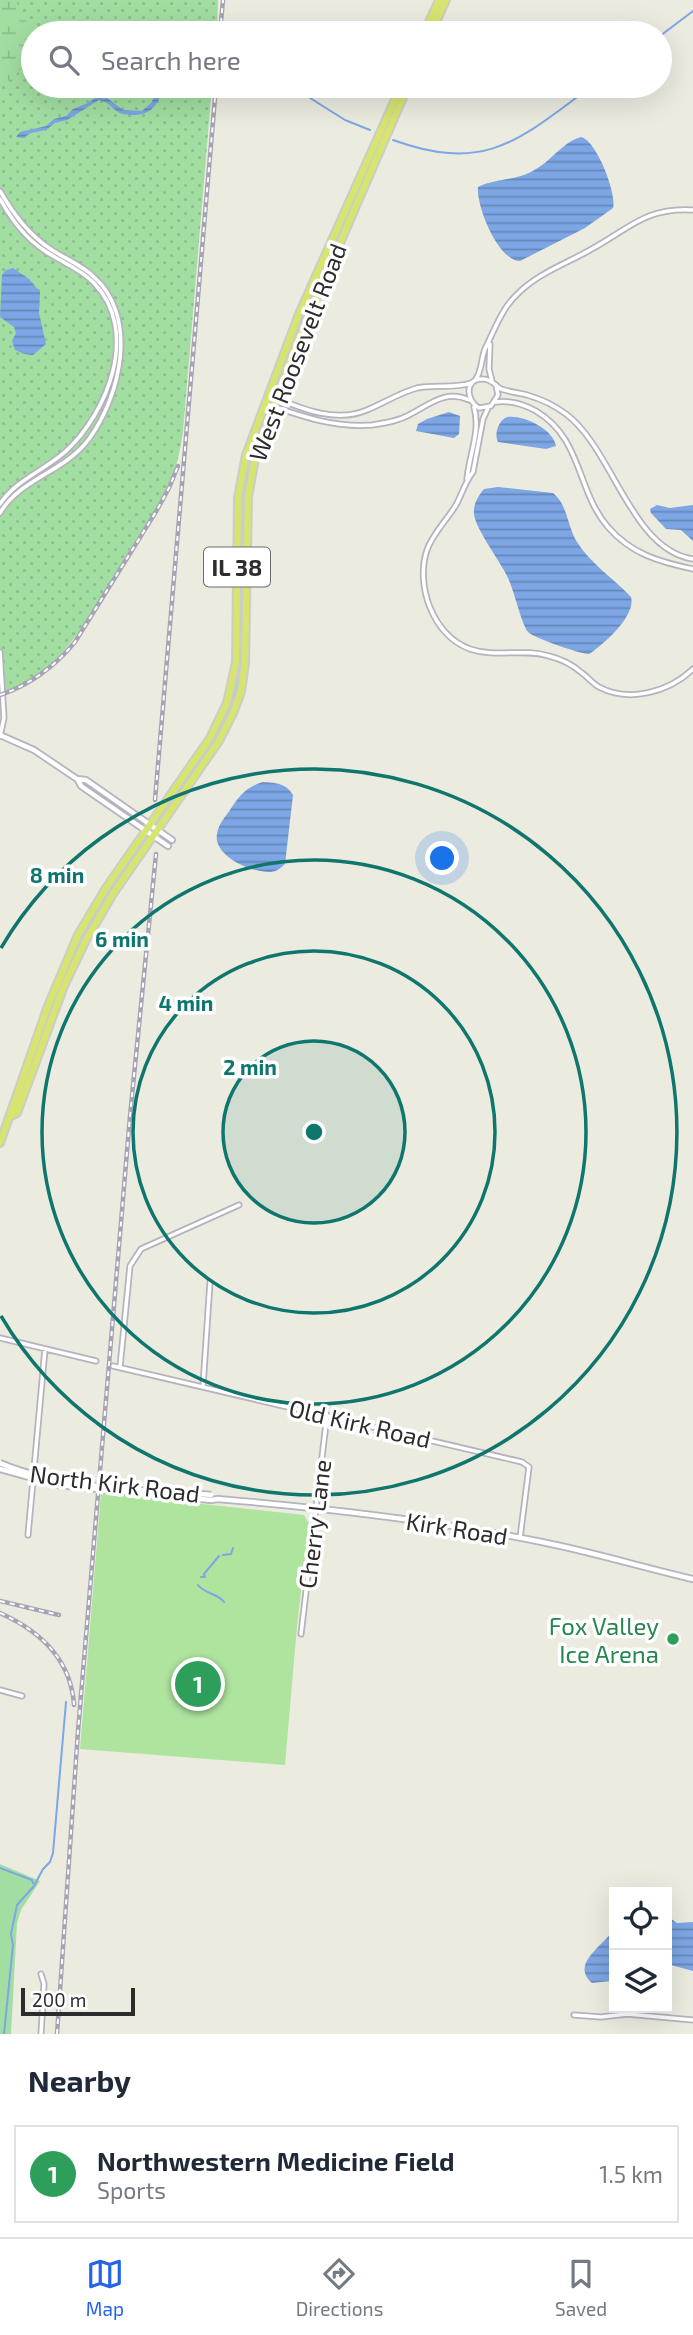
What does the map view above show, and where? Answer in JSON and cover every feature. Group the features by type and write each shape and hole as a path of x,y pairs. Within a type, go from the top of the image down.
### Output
{"main road":[{"path":"429,21 439,0"},
{"path":"436,21 446,0"},
{"name":"West Roosevelt Road","path":"148,828 215,730 230,694 236,662 239,488 246,455 302,307 396,98"},
{"name":"West Roosevelt Road","path":"11,1116 17,1113 76,959 107,903 223,734 241,692 245,663 249,487 255,458 276,398 359,193 403,98"},
{"name":"IL 38","path":"0,1143 11,1116 10,1109 72,947 98,900 148,828"}],"street":[{"path":"0,191 18,220 33,235 84,269 101,284 116,313 121,343 118,372 113,388 89,439 67,461 18,491 0,513"},
{"path":"0,199 15,223 34,243 86,276 98,288 111,313 116,351 107,393 89,424 65,452 19,484 0,504"},
{"path":"496,402 498,395 489,369 490,344 496,325 520,291 540,274 591,250 638,220 661,212 693,211"},
{"path":"488,408 474,405 468,392 481,370 485,349 490,344"},
{"path":"267,395 312,412 345,415 365,411 416,388 462,386 484,379 547,402 570,417 593,442 648,531 669,549 693,559"},
{"path":"264,403 316,421 369,425 398,419 443,396 461,396 470,400"},
{"path":"693,569 657,561 636,551 620,539 594,506 572,448 556,426 528,407 508,401 496,402 488,408 474,468 457,502 432,537 424,562 425,595 433,615 445,631 473,650 497,655 530,652 563,661 599,687 629,694 655,692 693,670"},
{"path":"467,479 475,440 477,416 474,405"},
{"path":"0,652 4,718 0,735 34,750 77,779 81,786 156,833 172,840"},
{"path":"156,833 168,846"},
{"path":"120,1368 130,1266 141,1250 239,1205"},
{"path":"203,1386 210,1282"},
{"path":"0,1338 96,1361"},
{"path":"28,1535 45,1349"},
{"name":"Old Kirk Road","path":"113,1366 527,1464 529,1468 520,1538"},
{"name":"Cherry Lane","path":"301,1634 327,1415"},
{"name":"North Kirk Road","path":"0,1463 62,1481 218,1499"},
{"name":"North Kirk Road","path":"0,1469 58,1485 211,1498"},
{"name":"Kirk Road","path":"218,1499 315,1508 520,1538 693,1579"},
{"path":"0,1690 22,1696"},
{"path":"41,1975 44,1984 41,2034"},
{"path":"574,2015 601,2017 627,2014 693,2020"}],"green space":[{"path":"0,0 218,0 217,21 21,21 21,98 211,98 183,432 174,472 156,509 77,635 42,672 22,685 0,693"},
{"path":"0,0 16,0 26,21 21,21 21,70 9,81 0,78"},
{"path":"269,408 247,479 242,560 241,494 248,456"},
{"path":"240,578 244,578 243,649 238,691 219,739 168,811 166,809 196,766 224,718 235,686 239,660"},
{"path":"136,849 138,850 100,909 59,992 56,991 85,928"},
{"path":"101,1493 304,1515 309,1524 285,1765 80,1749"},
{"path":"0,1864 40,1881 21,1910 17,1923 11,2034 0,2034"}],"water":[{"path":"95,98 107,98 123,110 142,111 154,98 159,98 151,110 135,115 122,114 99,100 46,130 23,138 16,137 20,132 46,126 54,119 66,116 73,109"},
{"path":"581,137 593,147 604,168 612,191 613,208 585,228 520,261 512,259 490,231 478,196 478,187 529,173"},
{"path":"13,268 29,279 40,292 39,313 46,344 33,355 15,350 12,341 16,333 14,327 0,317 2,275"},
{"path":"449,412 460,416 459,434 454,438 416,431 418,424"},
{"path":"507,417 521,418 537,424 549,434 556,446 546,449 498,442 498,428 501,421"},
{"path":"498,487 553,493 562,503 574,536 583,550 631,597 629,613 624,621 603,644 589,654 539,638 525,628 510,582 475,520 474,507 484,489"},
{"path":"657,505 670,508 693,505 693,541 681,530 666,529 651,513 650,509"},
{"path":"263,782 284,786 293,795 285,864 271,872 254,870 235,862 217,842 219,827 237,800 247,789"},
{"path":"672,1920 677,1923 693,1922 693,1971 672,1965"},
{"path":"609,1935 609,1981 592,1983 586,1976 585,1968 591,1954"}],"waterway":[{"path":"672,27 693,11"},
{"path":"310,98 345,120 370,130"},
{"path":"393,140 426,150 478,152 501,146 522,135 576,98"},
{"path":"223,1555 231,1554 233,1548"},
{"path":"201,1577 205,1577 204,1574 219,1556"},
{"path":"198,1585 224,1602"},
{"path":"4,2034 13,1945 11,1934 17,1905 34,1886 53,1853 66,1702"},
{"path":"0,1868 32,1880 33,1883"}],"railway":[{"path":"221,21 223,0"},
{"path":"155,800 215,98"},
{"path":"0,695 41,674 75,642 157,510 178,466"},
{"path":"57,2034 78,1731 130,1116 156,854"},
{"path":"0,1601 59,1615"},
{"path":"0,1613 28,1628 60,1660 72,1689 74,1705"}],"place":[{"name":"Fox Valley Ice Arena","path":"673,1639"},
{"name":"Northwestern Medicine Field","path":"198,1684"}]}
